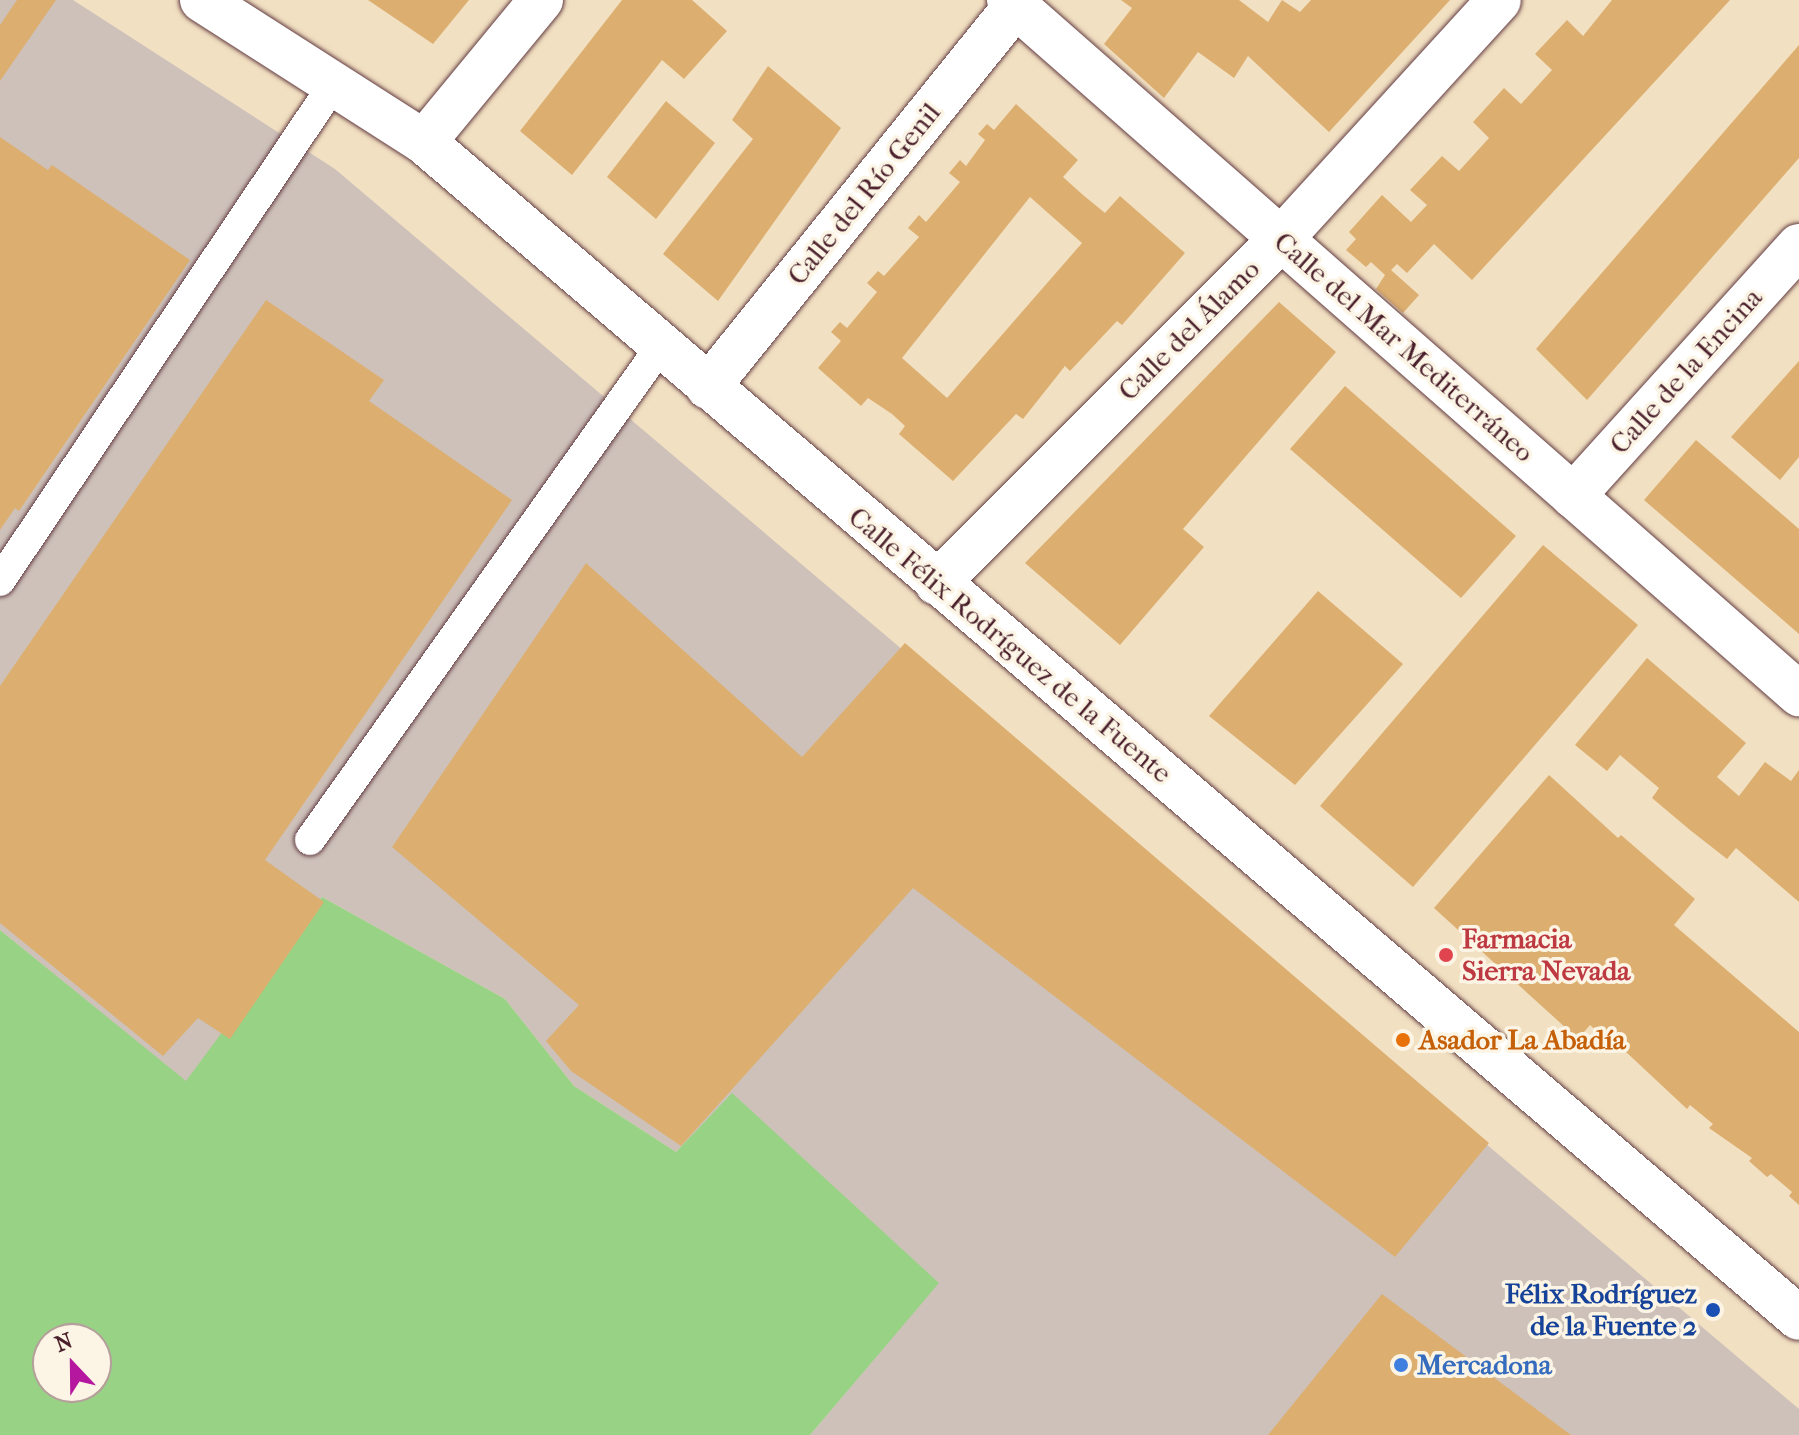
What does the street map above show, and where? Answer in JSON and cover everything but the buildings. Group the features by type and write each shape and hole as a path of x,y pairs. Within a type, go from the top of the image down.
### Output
{"street":[{"name":"Calle Félix Rodríguez de la Fuente","path":"202,0 424,142 1799,1318"},
{"path":"424,142 541,0"},
{"name":"Calle del Álamo","path":"937,583 1281,239 1499,0"},
{"name":"Calle del Mar Mediterráneo","path":"1015,2 1799,694"},
{"name":"Calle del Río Genil","path":"708,387 1015,2"},
{"name":"Calle de la Encina","path":"1573,496 1799,246"}],"lane":[{"path":"0,581 333,85"},
{"path":"310,840 661,346"}],"shaded area":[{"path":"0,0 73,0 335,169 1799,1409 1799,1435 810,1435 938,1283 732,1094 676,1152 574,1086 505,999 322,897 186,1082 0,930"}],"green space":[{"path":"322,897 505,999 574,1086 676,1152 732,1093 939,1283 810,1435 0,1435 0,930 186,1081"}],"place":[{"name":"Farmacia Sierra Nevada","path":"1446,955"},
{"name":"Asador La Abadía","path":"1403,1040"},
{"name":"Félix Rodríguez de la Fuente 2","path":"1713,1310"},
{"name":"Mercadona","path":"1401,1365"}]}
